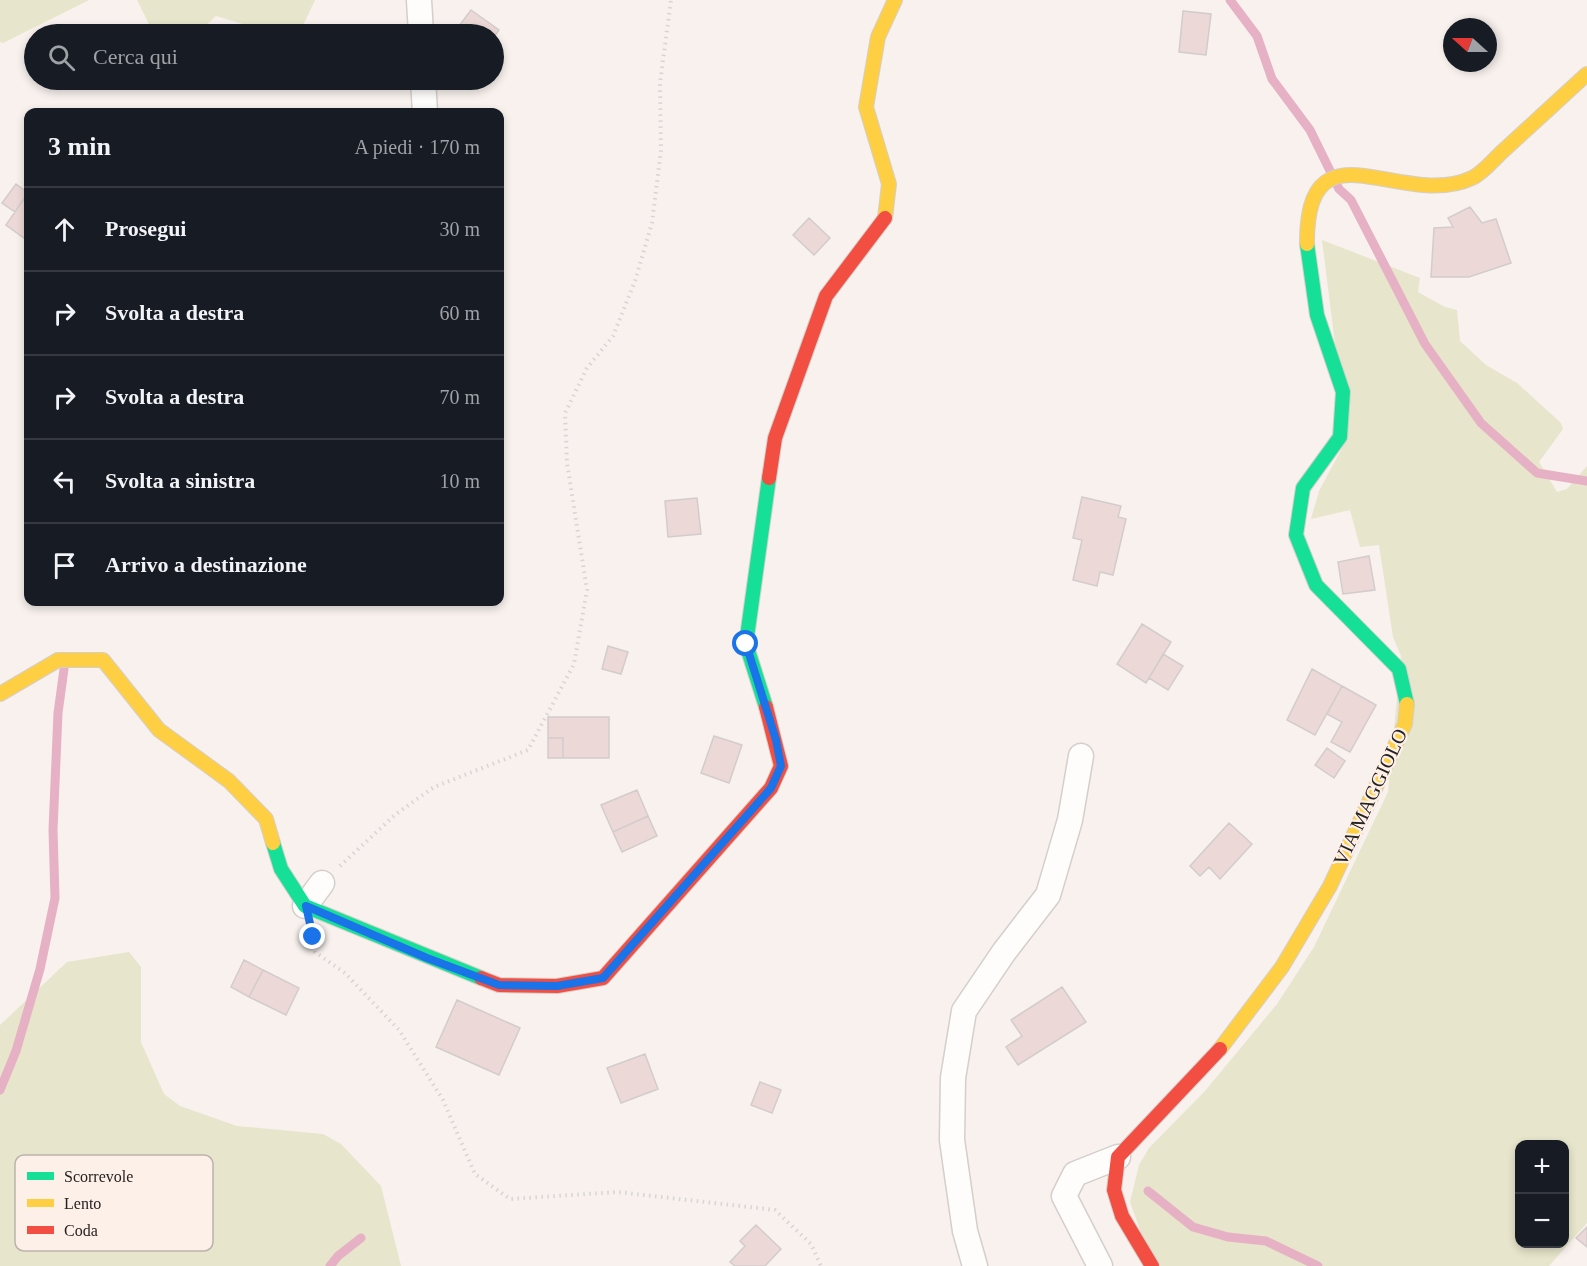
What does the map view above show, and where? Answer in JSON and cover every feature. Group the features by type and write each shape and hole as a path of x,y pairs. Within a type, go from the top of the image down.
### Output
{"street":[{"path":"419,0 420,24"},
{"path":"0,694 58,660 103,660 159,730 229,781 266,819 281,869 306,906 427,958 499,985 557,986 603,978 771,788 781,766 776,740 746,644 775,438 826,296 885,218 889,184 866,106 878,37 895,0"},
{"name":"VIA MAGGIOLO","path":"1118,1157 1220,1049 1282,967 1330,886 1405,724 1409,705 1407,687 1399,669 1316,585 1296,535 1303,488 1340,438 1343,392 1316,305 1307,242 1310,203 1315,192 1328,179 1344,173 1431,188 1473,178 1587,74"},
{"path":"424,90 425,108"},
{"path":"975,1266 965,1232 952,1140 953,1078 964,1011 1048,895 1070,820 1081,756"},
{"path":"306,906 322,883"},
{"path":"1100,1266 1064,1196 1075,1174 1118,1157 1114,1190 1122,1216 1152,1266"}],"path":[{"path":"322,883 396,814 434,787 528,750 574,664 586,590 567,463 565,413 587,368 613,336 635,280 652,223 662,150 660,83 671,0"},
{"path":"306,906 315,951 345,973 399,1030 444,1100 475,1174 510,1199 618,1192 775,1210 811,1244 821,1266"}],"shaded area":[{"path":"0,0 89,0 41,24 24,24 24,32 3,43 0,42"},
{"path":"137,0 315,0 304,24 243,24 216,16 208,24 148,24"},
{"path":"1322,240 1420,278 1418,292 1445,307 1457,310 1460,341 1486,365 1517,383 1561,423 1563,429 1539,462 1557,492 1567,489 1587,466 1587,1223 1569,1243 1569,1140 1515,1140 1515,1248 1565,1248 1549,1266 1153,1266 1130,1202 1139,1165 1149,1148 1205,1091 1277,1004 1314,947 1388,792 1401,656 1393,637 1379,545 1360,547 1350,510 1311,519 1319,491 1347,439"},
{"path":"129,952 141,967 141,1042 164,1094 180,1106 237,1126 323,1134 341,1144 381,1186 401,1266 0,1266 0,1025 67,962"}],"building":[{"path":"471,10 491,24 460,24"},
{"path":"1183,11 1211,14 1206,55 1179,52"},
{"path":"16,184 24,190 24,199 15,212 2,203"},
{"path":"24,199 24,238 6,225"},
{"path":"1470,207 1482,223 1496,219 1511,263 1469,277 1431,277 1434,228 1453,227 1448,218"},
{"path":"809,218 830,238 814,255 793,235"},
{"path":"1082,497 1121,506 1118,517 1126,519 1113,575 1100,572 1097,586 1073,580 1082,540 1073,538"},
{"path":"697,498 701,534 668,537 665,501"},
{"path":"1369,556 1375,590 1343,594 1338,562"},
{"path":"1142,624 1171,642 1146,683 1117,664"},
{"path":"608,646 628,652 621,674 602,669"},
{"path":"1163,654 1183,666 1168,690 1149,678"},
{"path":"1312,669 1342,686 1315,735 1287,720"},
{"path":"1342,686 1376,705 1350,752 1331,742 1342,722 1327,714"},
{"path":"548,717 609,717 609,758 563,758 563,738 548,738"},
{"path":"714,736 742,745 729,783 701,773"},
{"path":"548,738 563,738 563,758 548,758"},
{"path":"1327,748 1345,761 1334,778 1315,765"},
{"path":"637,790 648,816 613,832 601,805"},
{"path":"648,816 657,836 622,852 613,832"},
{"path":"1229,823 1252,844 1220,879 1209,867 1200,876 1190,866"},
{"path":"244,960 263,970 249,997 231,987"},
{"path":"263,970 299,988 286,1015 249,997"},
{"path":"1062,987 1086,1022 1018,1065 1006,1047 1022,1036 1011,1020"},
{"path":"457,1000 520,1028 499,1075 436,1047"},
{"path":"645,1054 658,1089 621,1103 607,1068"},
{"path":"760,1082 781,1090 772,1113 751,1105"},
{"path":"756,1225 781,1249 765,1266 735,1266 730,1262 745,1246 740,1241"},
{"path":"1587,1227 1587,1247 1576,1238"}],"waterway":[{"path":"1230,0 1257,36 1272,79 1310,130 1339,189 1351,200 1425,344 1481,423 1537,473 1587,481"},
{"path":"0,1090 16,1051 40,969 55,898 53,830 58,713 64,669"},
{"path":"1148,1191 1193,1227 1228,1237 1266,1241 1318,1266"},
{"path":"330,1266 338,1256 361,1238"}],"traffic: fast":[{"path":"1307,244 1317,315 1343,392 1340,437 1303,488 1296,535 1316,585 1399,669 1407,704"},
{"path":"766,707 746,644 769,478"},
{"path":"273,843 281,869 305,906 481,978"}],"traffic: slow":[{"path":"885,218 889,184 866,107 878,37 895,0"},
{"path":"1307,244 1311,206 1323,185 1340,176 1363,176 1417,184 1445,185 1472,178 1587,74"},
{"path":"0,694 58,660 103,660 159,730 229,781 266,819 273,843"},
{"path":"1220,1049 1282,967 1330,886 1405,724 1407,704"}],"traffic: jam":[{"path":"769,478 775,438 826,296 885,218"},
{"path":"481,978 499,985 557,986 603,978 771,788 781,766 766,707"},
{"path":"1152,1266 1122,1216 1114,1190 1118,1157 1220,1049"}],"route":[{"path":"313,937 306,906 427,958 499,985 557,986 603,978 771,788 781,766 776,740 746,644"}]}
